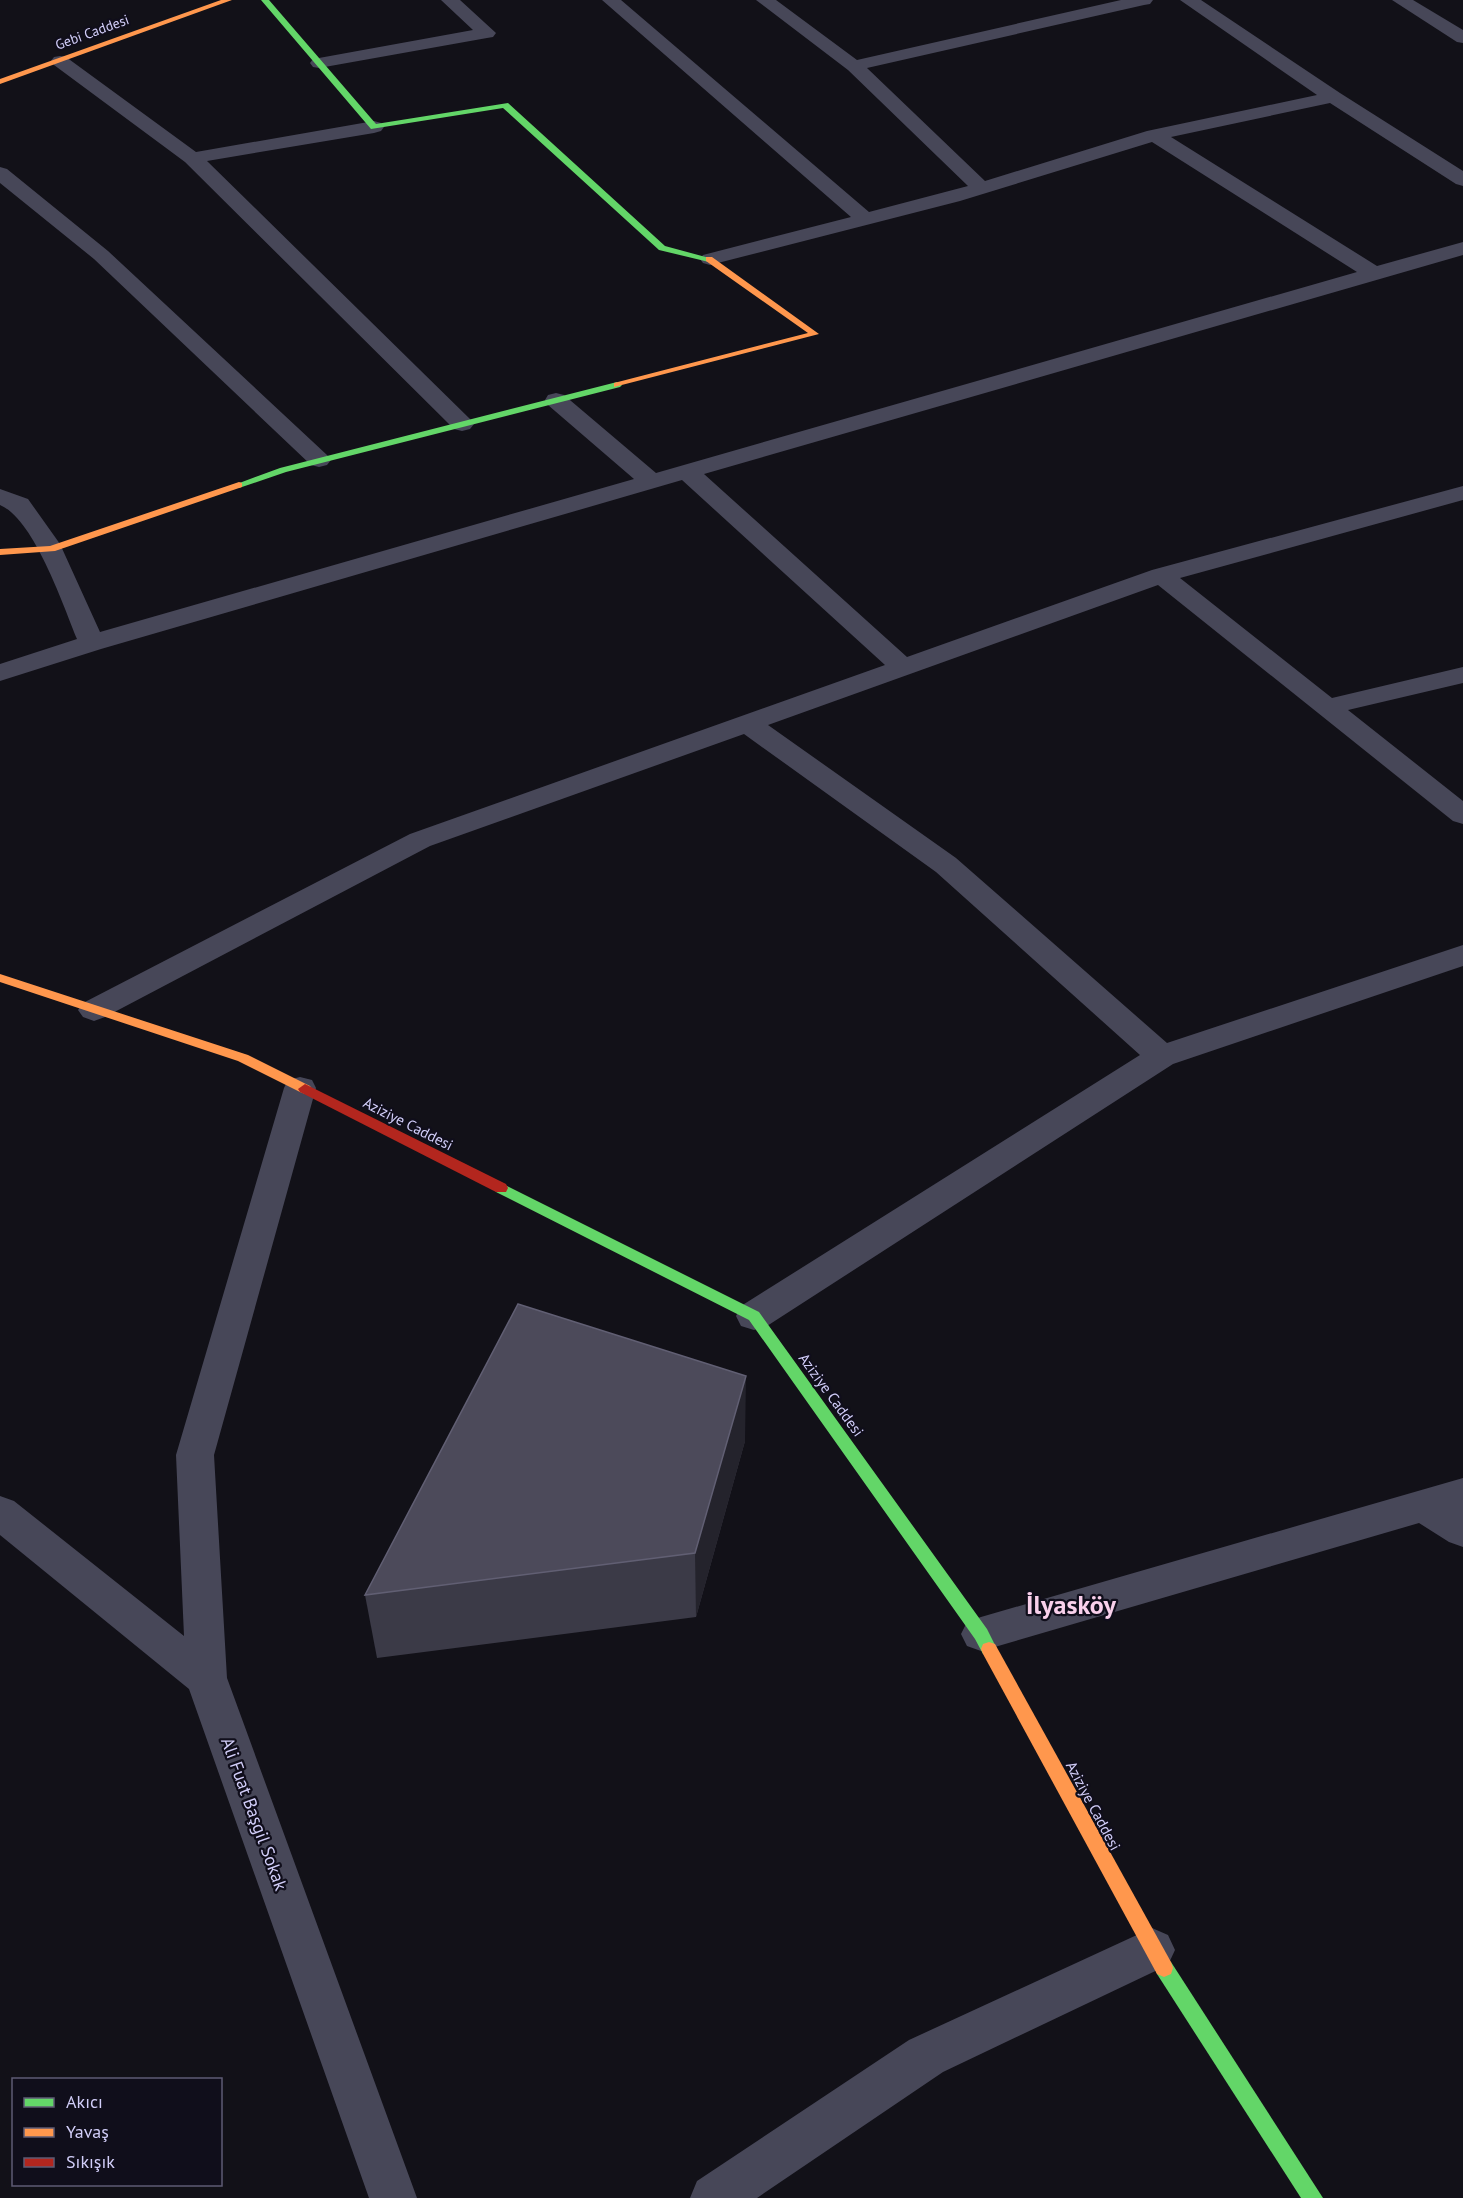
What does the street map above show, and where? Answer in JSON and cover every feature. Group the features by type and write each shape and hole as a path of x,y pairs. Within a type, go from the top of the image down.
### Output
{"street":[{"name":"Gebi Caddesi","path":"0,82 228,0"},
{"path":"266,0 374,127"},
{"path":"319,63 487,33 450,0"},
{"path":"611,0 865,219"},
{"path":"765,0 854,66 981,188"},
{"path":"854,66 1144,0"},
{"path":"1189,0 1333,97 1463,180"},
{"path":"1401,0 1463,38"},
{"path":"166,5 187,15"},
{"path":"60,61 192,158 462,424"},
{"path":"710,259 981,188 1154,135 1333,97"},
{"path":"0,552 51,549 283,470 815,334 710,259 662,248 505,105 192,158"},
{"path":"1154,135 1375,274"},
{"path":"0,173 101,255 319,460"},
{"path":"0,673 92,643 1463,248"},
{"path":"556,400 652,482"},
{"path":"687,472 903,667"},
{"path":"94,1010 420,840 1161,575 1463,493"},
{"path":"0,496 19,504 51,549 92,643"},
{"path":"1161,575 1463,815"},
{"path":"1328,707 1463,675"},
{"path":"747,723 946,865 1162,1056"},
{"path":"754,1316 1162,1056 1463,955"},
{"name":"Aziziye Caddesi","path":"0,978 243,1059 754,1316 981,1634 1152,1950 1313,2198"},
{"path":"206,1678 195,1455 300,1088"},
{"path":"981,1634 1426,1507 1463,1494"},
{"path":"1426,1507 1463,1531"},
{"path":"0,1512 206,1678"},
{"name":"Ali Fuat Başgil Sokak","path":"206,1678 393,2198"},
{"path":"714,2198 926,2056 1152,1950"}],"building":[{"path":"518,1304 746,1376 695,1553 365,1595"}],"traffic: fast":[{"path":"265,0 374,127 505,105 662,248 709,259"},
{"path":"239,485 283,470 617,385"},
{"path":"501,1188 754,1316 981,1634 989,1649"},
{"path":"1164,1968 1313,2198"}],"traffic: slow":[{"path":"0,82 228,0"},
{"path":"617,385 815,334 709,259"},
{"path":"0,552 51,549 239,485"},
{"path":"0,978 243,1058 305,1089"},
{"path":"989,1649 1164,1968"}],"traffic: jam":[{"path":"305,1089 501,1188"}],"district":[{"name":"İlyasköy","path":"1071,1605"}]}
